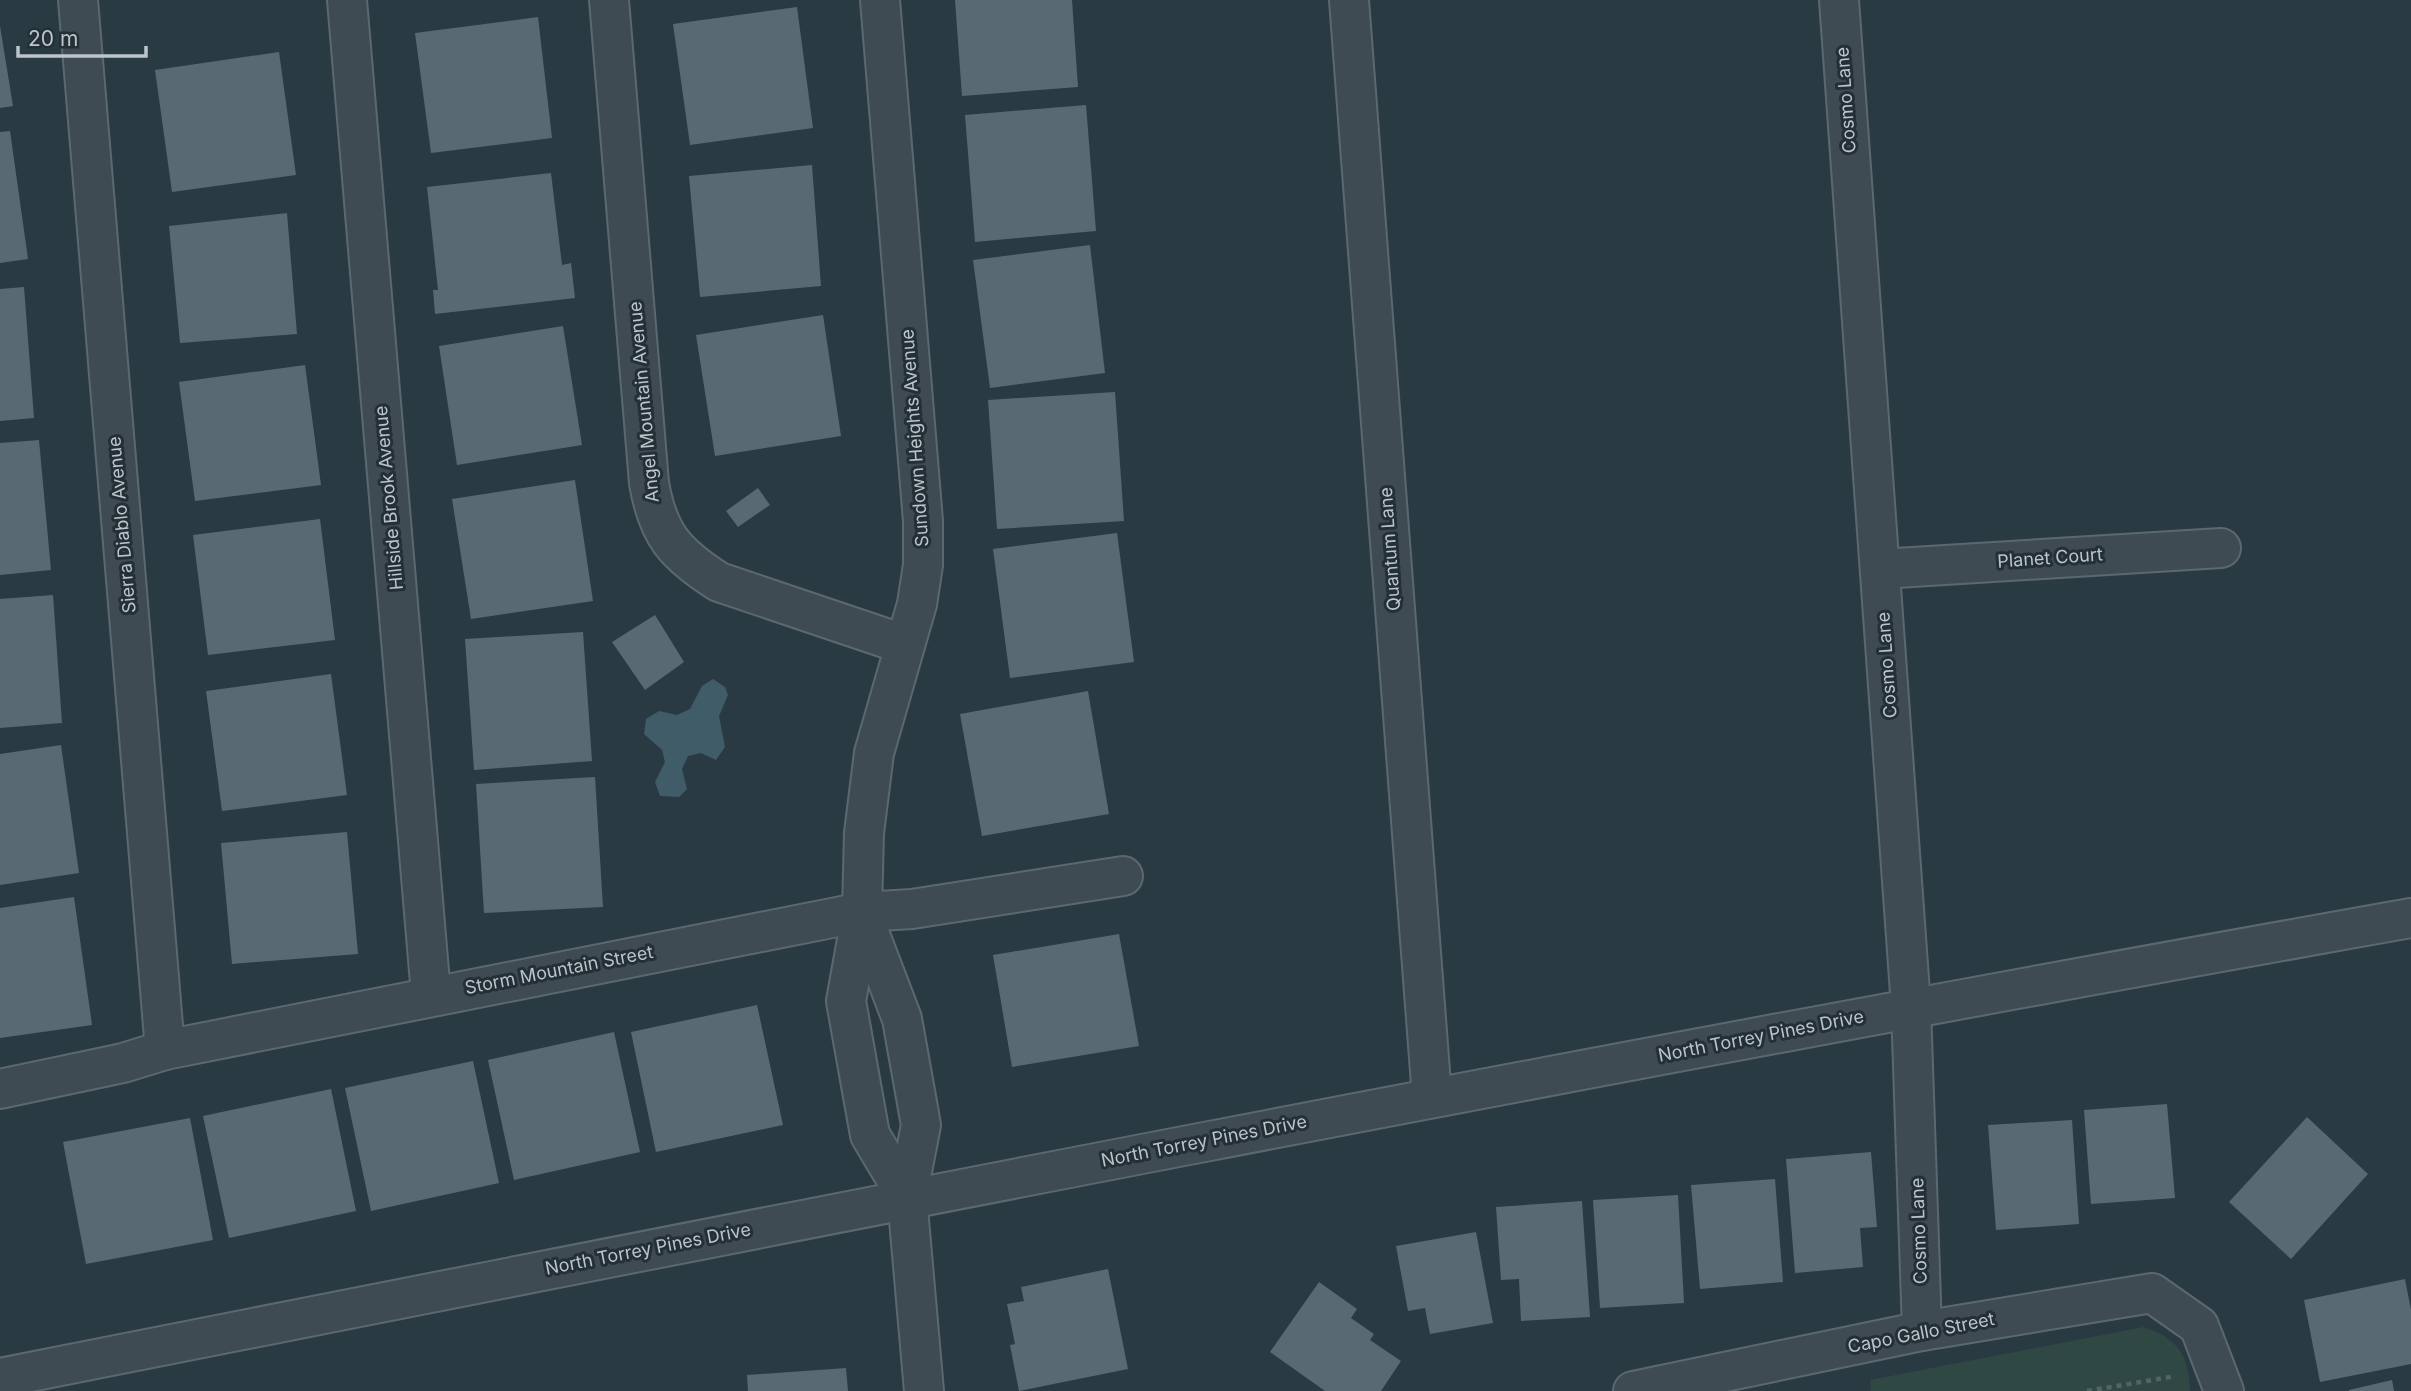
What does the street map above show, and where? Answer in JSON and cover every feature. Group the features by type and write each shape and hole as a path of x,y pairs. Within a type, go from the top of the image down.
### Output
{"street":[{"name":"Sierra Diablo Avenue","path":"78,0 165,1051"},
{"name":"Hillside Brook Avenue","path":"347,0 431,995"},
{"name":"Angel Mountain Avenue","path":"609,0 649,483 655,515 670,542 694,566 719,582 903,645"},
{"name":"Sundown Heights Avenue","path":"880,0 923,522 923,565 917,604 874,753 864,833 862,912 846,1001 870,1135 907,1198"},
{"name":"Quantum Lane","path":"1349,0 1432,1098"},
{"name":"Cosmo Lane","path":"1839,0 1911,1007 1922,1331"},
{"name":"Planet Court","path":"1880,569 2221,548"},
{"name":"Storm Mountain Street","path":"0,1089 431,995 862,912 912,909 1123,876"},
{"name":"Sundown Heights Avenue","path":"862,912 902,1019 920,1125 907,1198"},
{"name":"North Torrey Pines Drive","path":"0,1378 907,1198 1911,1007 2411,918"},
{"path":"907,1198 924,1391"},
{"name":"Capo Gallo Street","path":"1633,1391 1922,1331 2152,1293 2199,1326 2224,1391"}],"path":[{"path":"2087,1391 2178,1376"}],"green space":[{"path":"2144,1327 2166,1337 2179,1350 2187,1367 2190,1391 1871,1391 1870,1380"}],"water":[{"path":"713,679 725,687 728,695 719,716 725,747 716,760 701,753 688,756 682,769 687,789 679,797 660,796 655,782 665,762 662,750 644,734 646,719 659,711 677,715 690,709 702,686"}],"building":[{"path":"955,0 1072,0 1078,87 962,96"},
{"path":"797,7 813,128 690,145 673,24"},
{"path":"538,17 552,138 431,153 415,33"},
{"path":"0,26 13,106 0,108"},
{"path":"279,52 296,175 172,192 155,70"},
{"path":"1086,105 1096,231 975,242 965,115"},
{"path":"10,131 28,259 0,263 0,132"},
{"path":"812,165 821,286 700,297 689,176"},
{"path":"551,173 562,265 571,263 575,298 435,314 433,290 438,290 427,187"},
{"path":"287,213 297,334 180,343 169,226"},
{"path":"1090,245 1105,373 990,388 973,260"},
{"path":"24,287 34,418 0,421 0,289"},
{"path":"823,315 841,436 715,456 696,335"},
{"path":"563,326 582,445 457,465 439,346"},
{"path":"305,365 321,485 195,501 179,382"},
{"path":"1115,392 1124,521 997,529 988,400"},
{"path":"39,440 51,570 0,575 0,443"},
{"path":"575,480 593,601 471,619 452,499"},
{"path":"758,488 770,505 738,527 726,511"},
{"path":"320,519 335,640 208,655 193,535"},
{"path":"1117,533 1134,662 1010,678 993,549"},
{"path":"53,595 62,723 0,728 0,599"},
{"path":"655,615 684,662 645,690 612,642"},
{"path":"583,632 592,761 474,770 465,639"},
{"path":"331,674 347,795 222,811 206,691"},
{"path":"1088,691 1109,814 982,836 960,714"},
{"path":"61,745 79,873 0,885 0,754"},
{"path":"595,777 603,907 484,913 476,784"},
{"path":"347,832 358,954 232,964 221,843"},
{"path":"74,897 92,1025 0,1038 0,908"},
{"path":"1119,934 1139,1046 1012,1067 993,955"},
{"path":"757,1005 783,1125 656,1152 631,1032"},
{"path":"614,1032 640,1152 514,1180 488,1060"},
{"path":"473,1061 499,1183 371,1211 345,1088"},
{"path":"331,1089 356,1211 229,1238 203,1116"},
{"path":"2167,1104 2175,1198 2091,1204 2084,1110"},
{"path":"2307,1117 2368,1174 2291,1259 2229,1202"},
{"path":"190,1118 213,1240 86,1264 63,1142"},
{"path":"2072,1120 2079,1224 1996,1230 1988,1125"},
{"path":"1871,1152 1877,1227 1860,1228 1863,1267 1795,1273 1786,1159"},
{"path":"1775,1179 1783,1282 1700,1289 1691,1185"},
{"path":"1678,1195 1684,1303 1600,1308 1593,1200"},
{"path":"1582,1201 1590,1317 1521,1321 1519,1279 1501,1280 1496,1207"},
{"path":"1476,1232 1493,1323 1430,1334 1425,1308 1408,1311 1396,1246"},
{"path":"1108,1269 1128,1369 1019,1391 1010,1345 1015,1344 1007,1304 1024,1301 1021,1287"},
{"path":"2405,1279 2411,1310 2411,1364 2320,1382 2304,1300"},
{"path":"1319,1282 1357,1309 1351,1318 1374,1334 1370,1340 1401,1361 1381,1391 1325,1391 1270,1352"},
{"path":"846,1368 848,1391 748,1391 747,1375"},
{"path":"2392,1380 2394,1391 2349,1391 2349,1390"}]}
